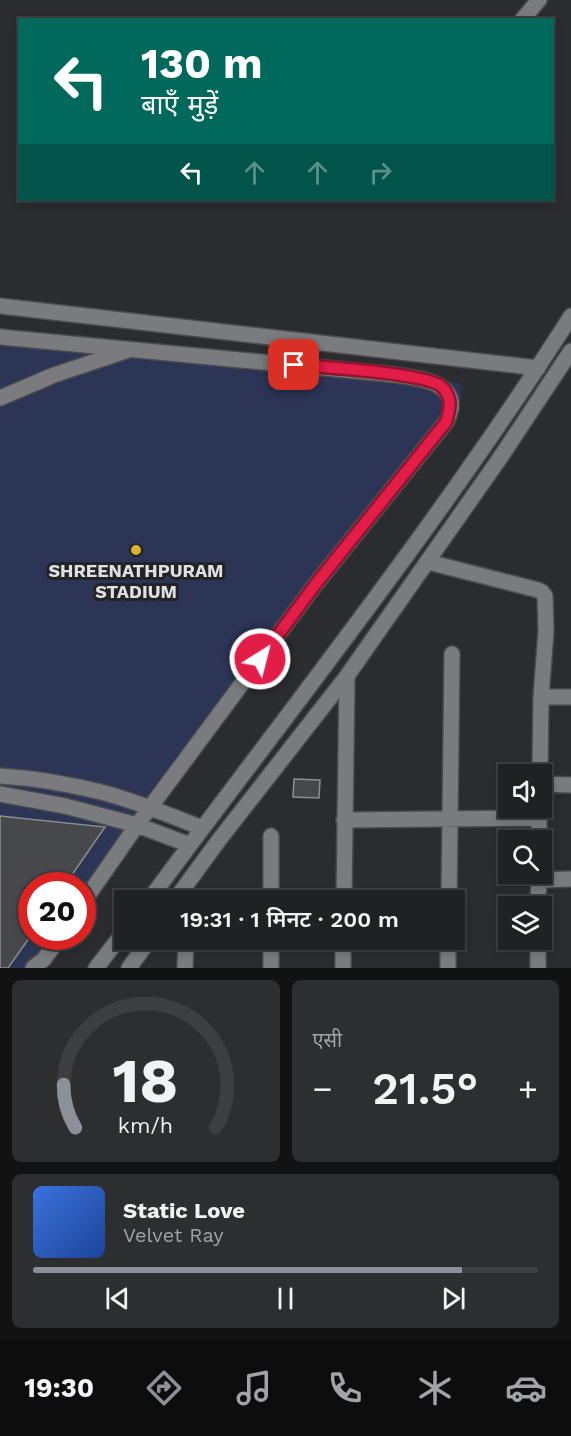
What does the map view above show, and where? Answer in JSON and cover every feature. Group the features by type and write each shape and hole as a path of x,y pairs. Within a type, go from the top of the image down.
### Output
{"street":[{"path":"524,18 539,0"},
{"path":"0,306 538,368"},
{"path":"156,890 348,635 481,452 571,316"},
{"path":"0,337 387,374 427,380 441,386 450,399 451,408 446,422 315,585 136,825 96,884"},
{"path":"0,398 54,375 132,349"},
{"path":"186,890 347,676 500,458 571,351"},
{"path":"428,562 542,592 545,596 546,631 541,697 540,764"},
{"path":"449,890 452,654"},
{"path":"344,890 347,676"},
{"path":"541,697 571,697"},
{"path":"0,776 103,792 151,807 202,828"},
{"path":"552,784 571,785"},
{"path":"0,794 65,806 136,825 190,845"},
{"path":"344,820 450,819 498,816"},
{"path":"271,836 271,890"},
{"path":"552,878 571,879"},
{"path":"96,968 114,945"},
{"path":"33,968 51,950"},
{"path":"129,968 142,950"},
{"path":"185,968 186,950"},
{"path":"271,950 271,968"},
{"path":"343,950 343,968"},
{"path":"448,950 448,968"},
{"path":"538,950 538,968"}],"shaded area":[{"path":"0,328 460,383 462,397 96,897 96,872 18,872 18,950 54,950 38,968 0,968"}],"building":[{"path":"294,779 320,780 319,798 293,797"},
{"path":"0,816 105,827 74,872 18,872 18,950 21,950 8,968 0,968"}],"place":[{"name":"SHREENATHPURAM STADIUM","path":"136,550"}],"route":[{"path":"260,659 315,585 446,422 451,408 450,399 441,386 427,380 294,365"}]}
